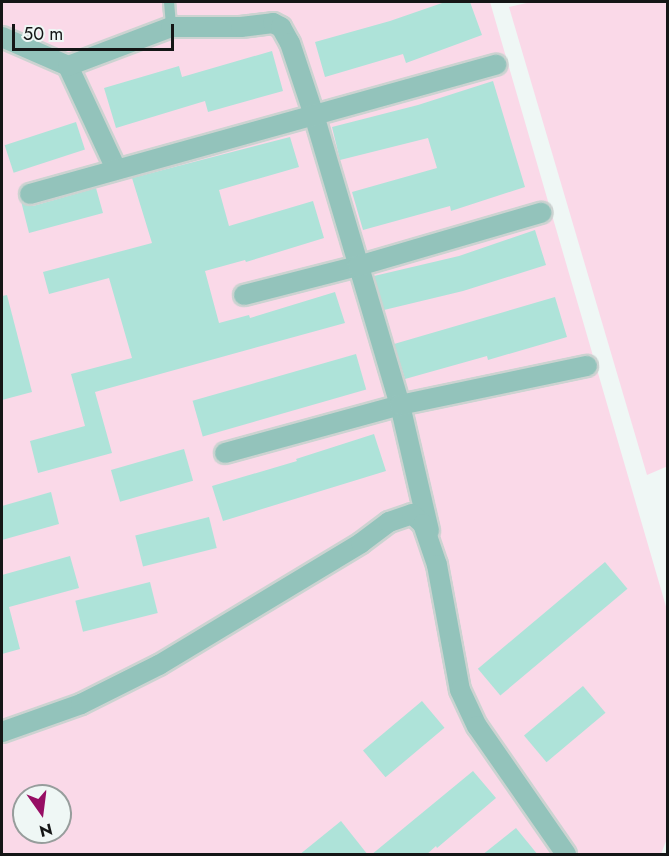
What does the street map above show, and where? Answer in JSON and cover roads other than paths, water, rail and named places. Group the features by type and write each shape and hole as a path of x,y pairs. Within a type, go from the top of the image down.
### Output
{"street":[{"path":"68,66 171,27 241,27 273,23 280,27 290,43 314,115 400,405 437,565 460,690 477,726 566,855"},
{"path":"2,37 68,66 116,169"},
{"path":"30,194 496,65"},
{"path":"244,295 358,266 541,213"},
{"path":"225,453 400,405 587,366"},
{"path":"2,732 81,704 159,665 361,543 389,522 412,514 423,524 437,565"}],"lane":[{"path":"169,2 171,27"}]}
